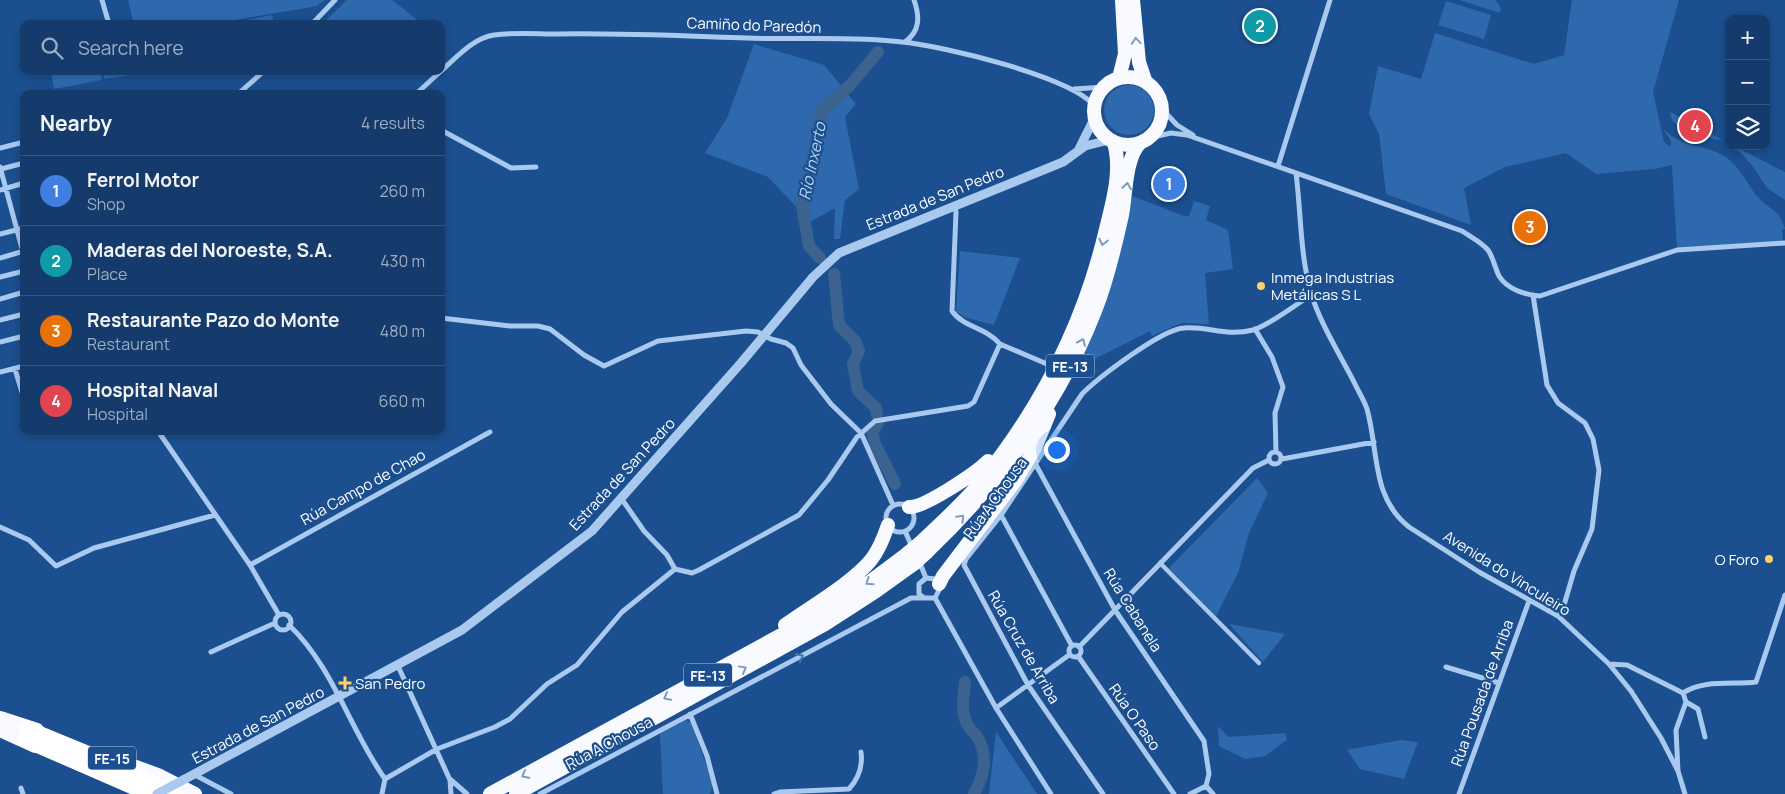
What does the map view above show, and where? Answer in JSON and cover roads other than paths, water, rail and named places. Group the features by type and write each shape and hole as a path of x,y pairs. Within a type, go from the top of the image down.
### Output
{"highway":[{"path":"1119,78 1125,54 1122,0"},
{"path":"1133,0 1138,62 1145,80 1157,92 1163,110"},
{"path":"1094,111 1098,94 1104,87 1119,78 1129,77 1145,80"},
{"name":"FE-13","path":"516,794 825,624 876,591 985,493 1013,458 1056,391 1077,353 1096,310 1122,216 1131,156 1160,126 1163,110"},
{"name":"FE-13","path":"923,548 978,485 1030,414 1044,392 1084,305 1099,262 1118,167 1112,141 1097,125 1094,111"},
{"path":"1112,141 1125,145 1144,141"},
{"path":"938,588 1021,472 1035,448 1056,391"},
{"path":"909,507 921,505 977,472 990,459 1010,433 1030,414"},
{"path":"728,664 855,575 871,560 882,542 888,525"},
{"name":"FE-13","path":"490,794 818,615 911,558"},
{"name":"FE-15","path":"0,718 132,794"},
{"name":"FE-15","path":"0,730 25,734 52,734 158,775 195,794"},
{"path":"25,734 150,794"},
{"path":"25,734 116,765 176,794"}],"street":[{"path":"102,0 107,20"},
{"path":"316,20 335,0"},
{"path":"905,42 914,35 920,15 914,0"},
{"path":"1278,166 1330,0"},
{"name":"Camiño do Paredón","path":"445,68 471,45 493,35 633,33 905,42 986,60 1057,81 1071,88"},
{"path":"243,90 259,75"},
{"name":"Camiño do Paredón","path":"420,90 437,75"},
{"path":"1071,88 1081,90 1104,87"},
{"path":"1071,88 1094,111 1079,149"},
{"path":"1163,110 1177,124 1198,138"},
{"path":"445,132 511,168 536,167"},
{"path":"1144,141 1170,133 1198,138 1462,231 1479,242 1489,252 1499,276 1508,287 1533,295 1540,296 1678,250 1785,243"},
{"path":"1079,149 1112,141"},
{"path":"0,148 20,143"},
{"name":"Estrada de San Pedro","path":"157,794 398,666 469,624 592,530 814,277 839,253 1063,162 1079,149"},
{"path":"20,164 0,168 3,189 20,243"},
{"name":"Avenida do Vinculeiro","path":"1296,172 1306,271 1312,294 1366,407 1382,491 1399,519 1529,602 1558,616 1609,664 1636,699 1678,771"},
{"path":"3,189 20,185"},
{"path":"954,205 956,212 952,311 957,318 981,329 1000,344 1047,364"},
{"path":"0,232 20,228"},
{"path":"0,258 20,254"},
{"path":"0,277 20,272"},
{"path":"0,299 20,293"},
{"name":"Rúa A Chousa","path":"964,564 1001,515 1087,389 1166,334 1185,328 1233,334 1255,329 1312,294"},
{"path":"1533,295 1548,385 1558,403 1584,423 1593,439 1599,470 1592,529 1574,571 1562,612 1558,616"},
{"path":"0,320 20,315"},
{"path":"445,318 510,326 538,326 550,329 584,355 604,366 658,341 746,331 765,335 786,343 793,348 801,365 831,404 861,433 893,505"},
{"path":"1255,329 1272,356 1283,387 1275,413 1276,452 1282,459"},
{"path":"0,342 20,337"},
{"path":"385,779 437,749 495,727 510,719 547,684 577,665 622,612 675,569 692,572 699,570 799,515 828,480 861,433 875,421 968,406 978,395 1000,344"},
{"path":"0,372 20,367"},
{"path":"15,369 20,381"},
{"name":"Rúa Campo de Chao","path":"250,565 490,432"},
{"path":"161,435 250,565 279,615"},
{"path":"1269,460 1275,465 1282,459 1374,442"},
{"path":"1269,460 1270,454 1276,452"},
{"path":"1079,648 1253,468 1269,460"},
{"name":"Rúa Cabanela","path":"1036,464 1115,610 1204,741 1208,767 1206,786"},
{"path":"621,498 644,530 667,555 675,569"},
{"path":"904,504 909,507 914,517 913,524 905,531 892,530 888,525 886,514 893,505 904,504"},
{"path":"0,528 29,540 56,566 94,548 215,515"},
{"path":"1001,515 1072,646 1079,648"},
{"path":"905,531 926,578"},
{"path":"1160,563 1259,663"},
{"name":"Rúa Cruz de Arriba","path":"964,564 1028,685 1102,794"},
{"path":"954,572 938,588 928,600 922,598 919,594 919,584 926,578 934,579 938,588 996,708 1051,794"},
{"path":"1683,693 1708,684 1756,682 1785,595"},
{"name":"Rúa A Chousa","path":"540,794 911,598 922,598"},
{"name":"Rúa Pousada de Arriba","path":"1458,794 1529,602"},
{"path":"211,652 275,623 279,615"},
{"path":"279,615 288,616 289,625 301,636 340,697 373,763 385,779 382,794"},
{"path":"275,623 282,629 289,625"},
{"path":"1069,655 1068,650 1072,646"},
{"path":"1069,655 1074,658 1078,656 1081,652 1079,648"},
{"path":"996,708 1069,655"},
{"name":"Rúa O Paso","path":"1078,656 1172,793"},
{"path":"1609,664 1627,665 1683,693 1686,702 1676,730 1678,771 1685,794"},
{"path":"398,666 450,780 451,794"},
{"path":"1446,667 1499,683"},
{"path":"1686,702 1698,709 1705,737"},
{"path":"690,714 707,756 717,794"},
{"path":"778,793 849,789 857,780 862,763 861,752"},
{"path":"194,774 231,794"},
{"path":"450,780 467,794"},
{"path":"1190,794 1206,786 1213,794"}],"waterway":[{"name":"Río Inxerto","path":"820,258 809,246 802,206 822,111 851,84 878,52"},
{"name":"Río Inxerto","path":"834,274 839,325 855,341 859,351 853,364 858,391 876,408 877,415"},
{"name":"Río Inxerto","path":"878,423 872,432 875,444 895,484"},
{"name":"Río Inxerto","path":"965,682 964,717 968,726 978,738 984,759 984,766 974,794"}],"place":[{"name":"Maderas del Noroeste, S.A.","path":"1260,26"},
{"name":"Hospital Naval","path":"1695,126"},
{"name":"Ferrol Motor","path":"1169,184"},
{"name":"Restaurante Pazo do Monte","path":"1530,227"},
{"name":"Inmega Industrias Metálicas S L","path":"1261,286"},
{"name":"O Foro","path":"1769,559"},
{"name":"San Pedro","path":"345,683"}]}
